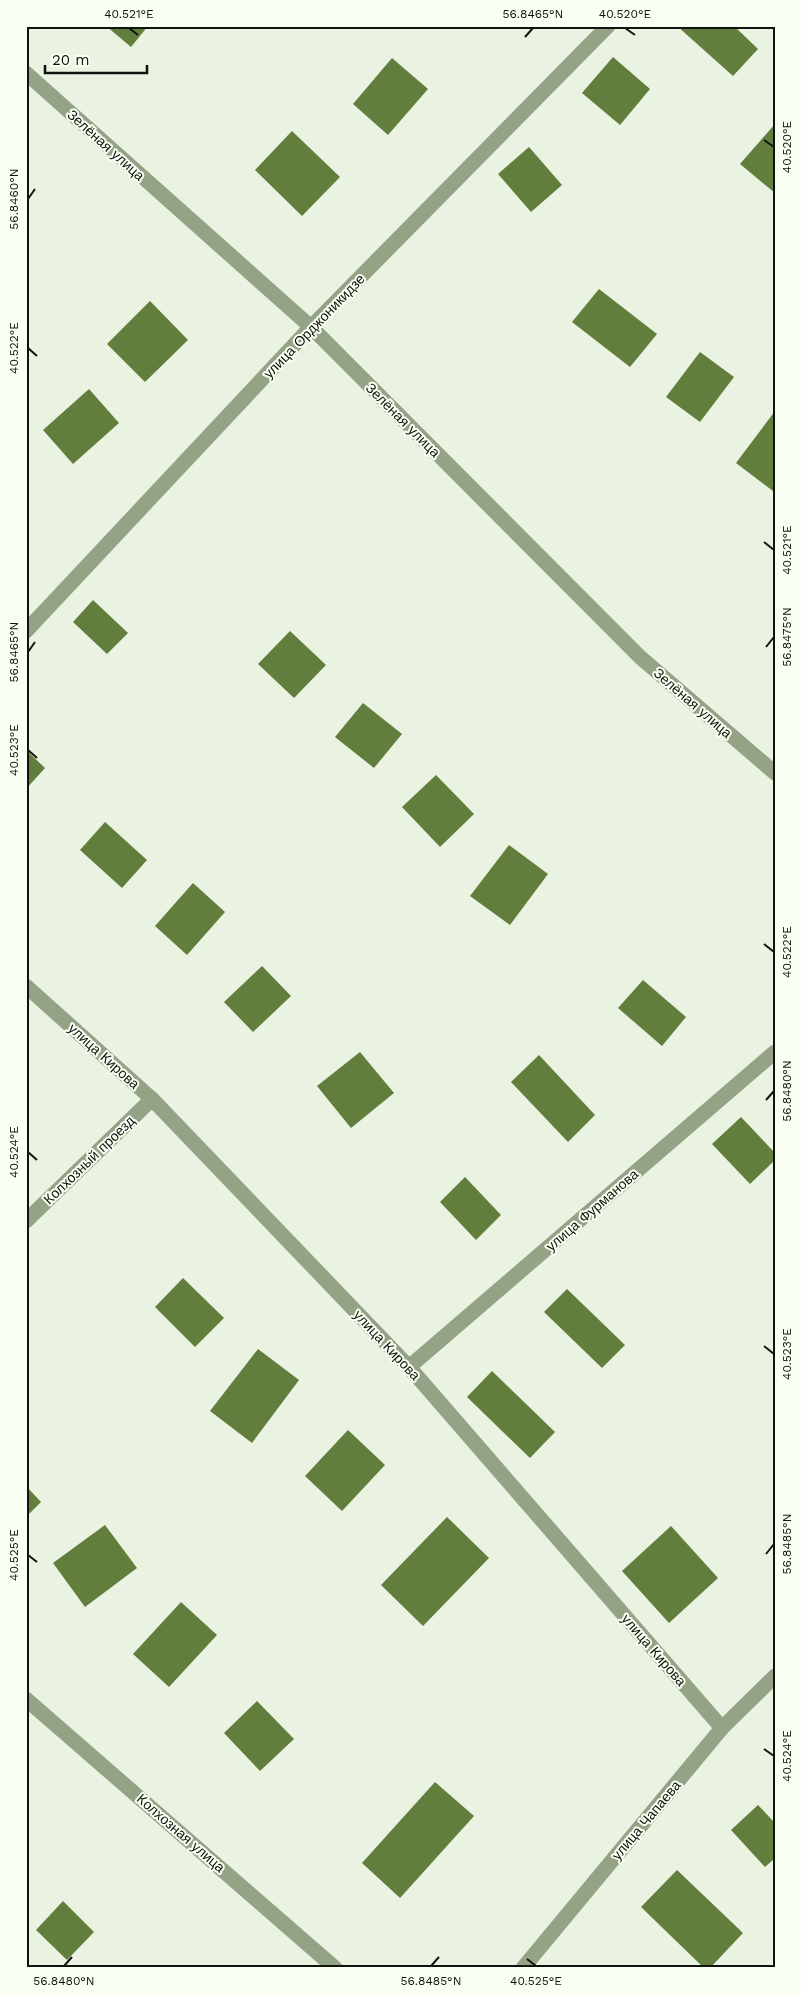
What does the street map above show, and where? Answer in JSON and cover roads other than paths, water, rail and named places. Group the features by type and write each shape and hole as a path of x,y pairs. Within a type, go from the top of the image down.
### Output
{"street":[{"name":"улица Орджоникидзе","path":"26,631 311,328 608,26"},
{"name":"Зелёная улица","path":"26,74 311,328 640,657 775,773"},
{"name":"улица Кирова","path":"26,986 152,1099 409,1367 722,1728"},
{"name":"улица Фурманова","path":"409,1367 775,1052"},
{"name":"Колхозный проезд","path":"26,1221 152,1099"},
{"name":"улица Чапаева","path":"523,1968 722,1728 775,1676"},
{"name":"Колхозная улица","path":"26,1699 335,1968"}]}
